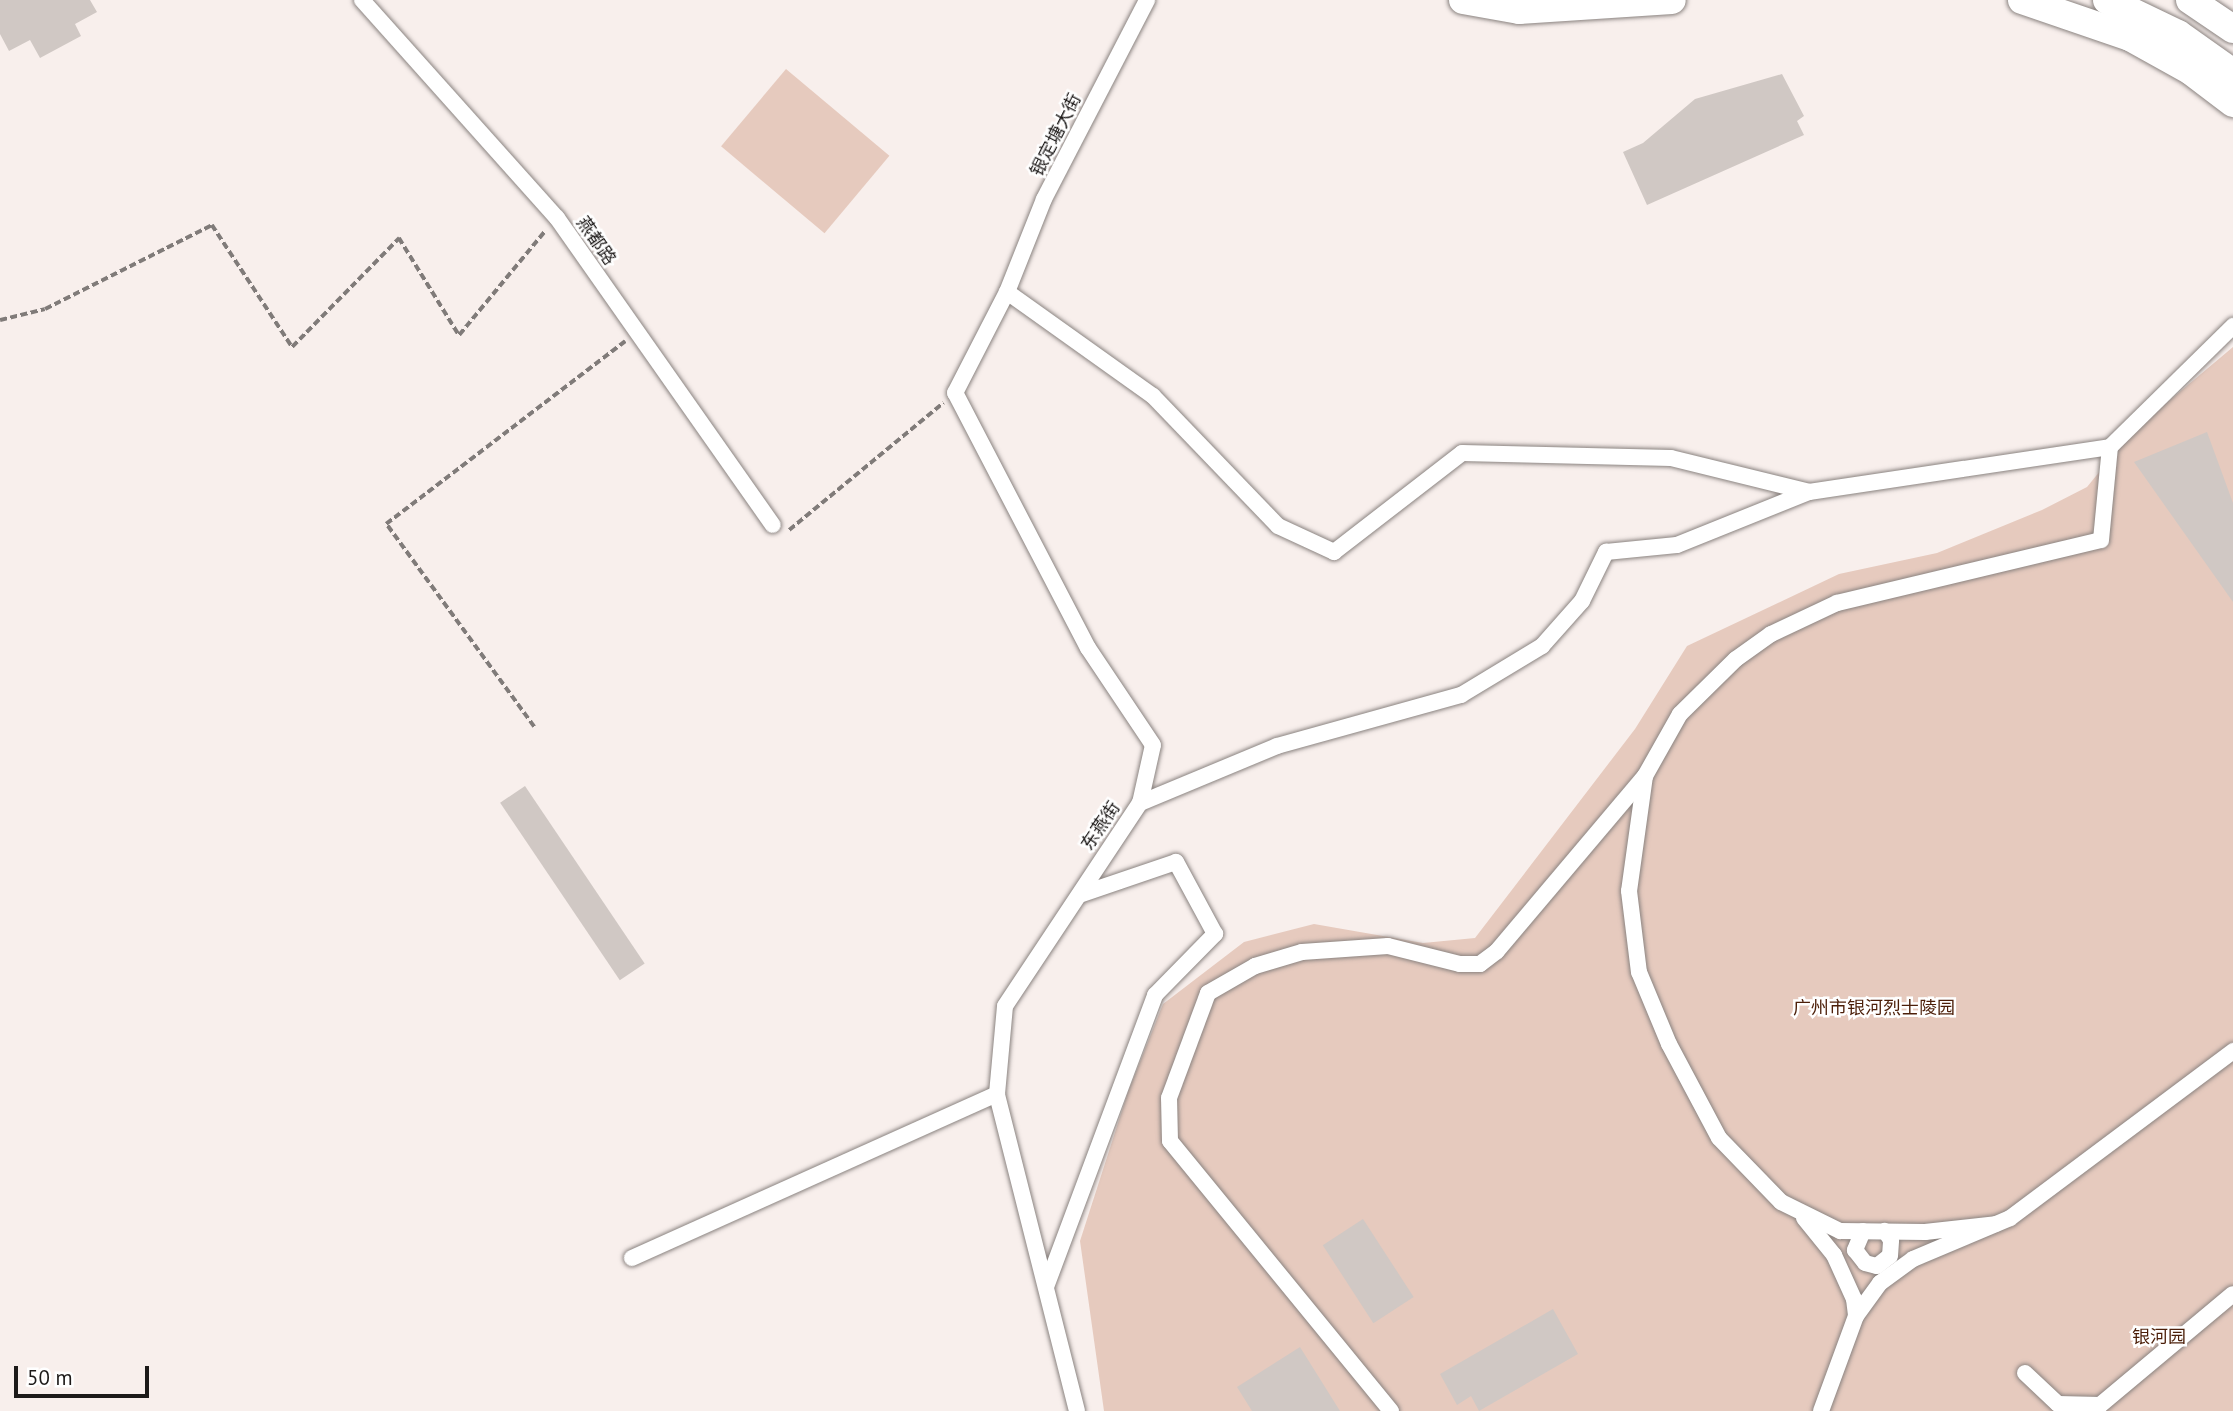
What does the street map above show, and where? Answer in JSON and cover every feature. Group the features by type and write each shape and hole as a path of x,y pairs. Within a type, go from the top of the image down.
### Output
{"highway":[{"path":"1463,0 1519,9 1672,0"},
{"path":"2022,0 2130,37 2191,71 2233,103"},
{"path":"2107,0 2149,19 2233,72"},
{"path":"2190,0 2233,29"}],"street":[{"name":"燕都路","path":"362,0 556,218 776,531"},
{"name":"银定塘大街","path":"1007,292 1044,199 1147,0"},
{"path":"955,393 1007,292 1153,396 1278,526 1334,552 1462,453 1671,458 1809,492"},
{"path":"1140,803 1277,746 1461,695 1542,646 1582,601 1606,552 1677,545 1809,492 2110,447 2233,326"},
{"name":"东燕街","path":"955,393 1088,648 1153,745 1140,803 1005,1006 997,1094 1077,1411"},
{"path":"1391,1411 1170,1141 1169,1098 1208,993 1255,966 1302,952 1388,946 1461,964 1480,964 1497,951 1645,776 1679,715 1736,659 1771,634 1837,603 2101,540 2110,447"},
{"path":"1645,776 1629,891 1639,972 1669,1044 1719,1138 1781,1202 1840,1231 1996,1224"},
{"path":"1045,1287 1154,995 1216,934 1176,862 1079,895"},
{"path":"1821,1411 1856,1315 1880,1283 1906,1264 1996,1224 2233,1051"},
{"path":"632,1258 997,1094"},
{"path":"1796,1210 1834,1255 1854,1299 1856,1315"},
{"path":"1863,1231 1855,1250 1865,1263 1882,1270 1880,1283"},
{"path":"1885,1231 1891,1240 1890,1256"},
{"path":"1890,1256 1906,1264"},
{"path":"1874,1265 1890,1256"},
{"path":"2025,1373 2058,1404 2097,1408 2233,1294"}],"path":[{"path":"0,320 45,309 212,225 292,346 399,238 459,335 556,218"},
{"path":"534,727 386,524 637,332"},
{"path":"776,531 955,393"}],"green space":[{"path":"786,69 889,156 824,233 721,146"},
{"name":"广州市银河烈士陵园","path":"2233,347 2233,1411 1104,1411 1080,1241 1128,1092 1163,1004 1244,942 1314,924 1423,943 1475,938 1635,729 1687,646 1839,574 1937,553 2042,510 2087,487 2132,432"}],"building":[{"path":"0,0 90,0 97,12 75,24 81,36 40,58 30,40 9,51 0,34"},
{"path":"1782,74 1804,116 1797,121 1804,135 1647,205 1623,152 1643,143 1695,99"},
{"path":"2207,432 2233,503 2233,602 2134,462"},
{"path":"525,786 645,963 620,980 500,803"},
{"path":"1363,1219 1414,1297 1373,1323 1323,1245"},
{"path":"1553,1309 1578,1354 1479,1411 1471,1396 1457,1405 1440,1374"},
{"path":"1300,1347 1340,1411 1252,1411 1237,1387"}],"park label":[{"name":"银河园","path":"2159,1337"}]}
